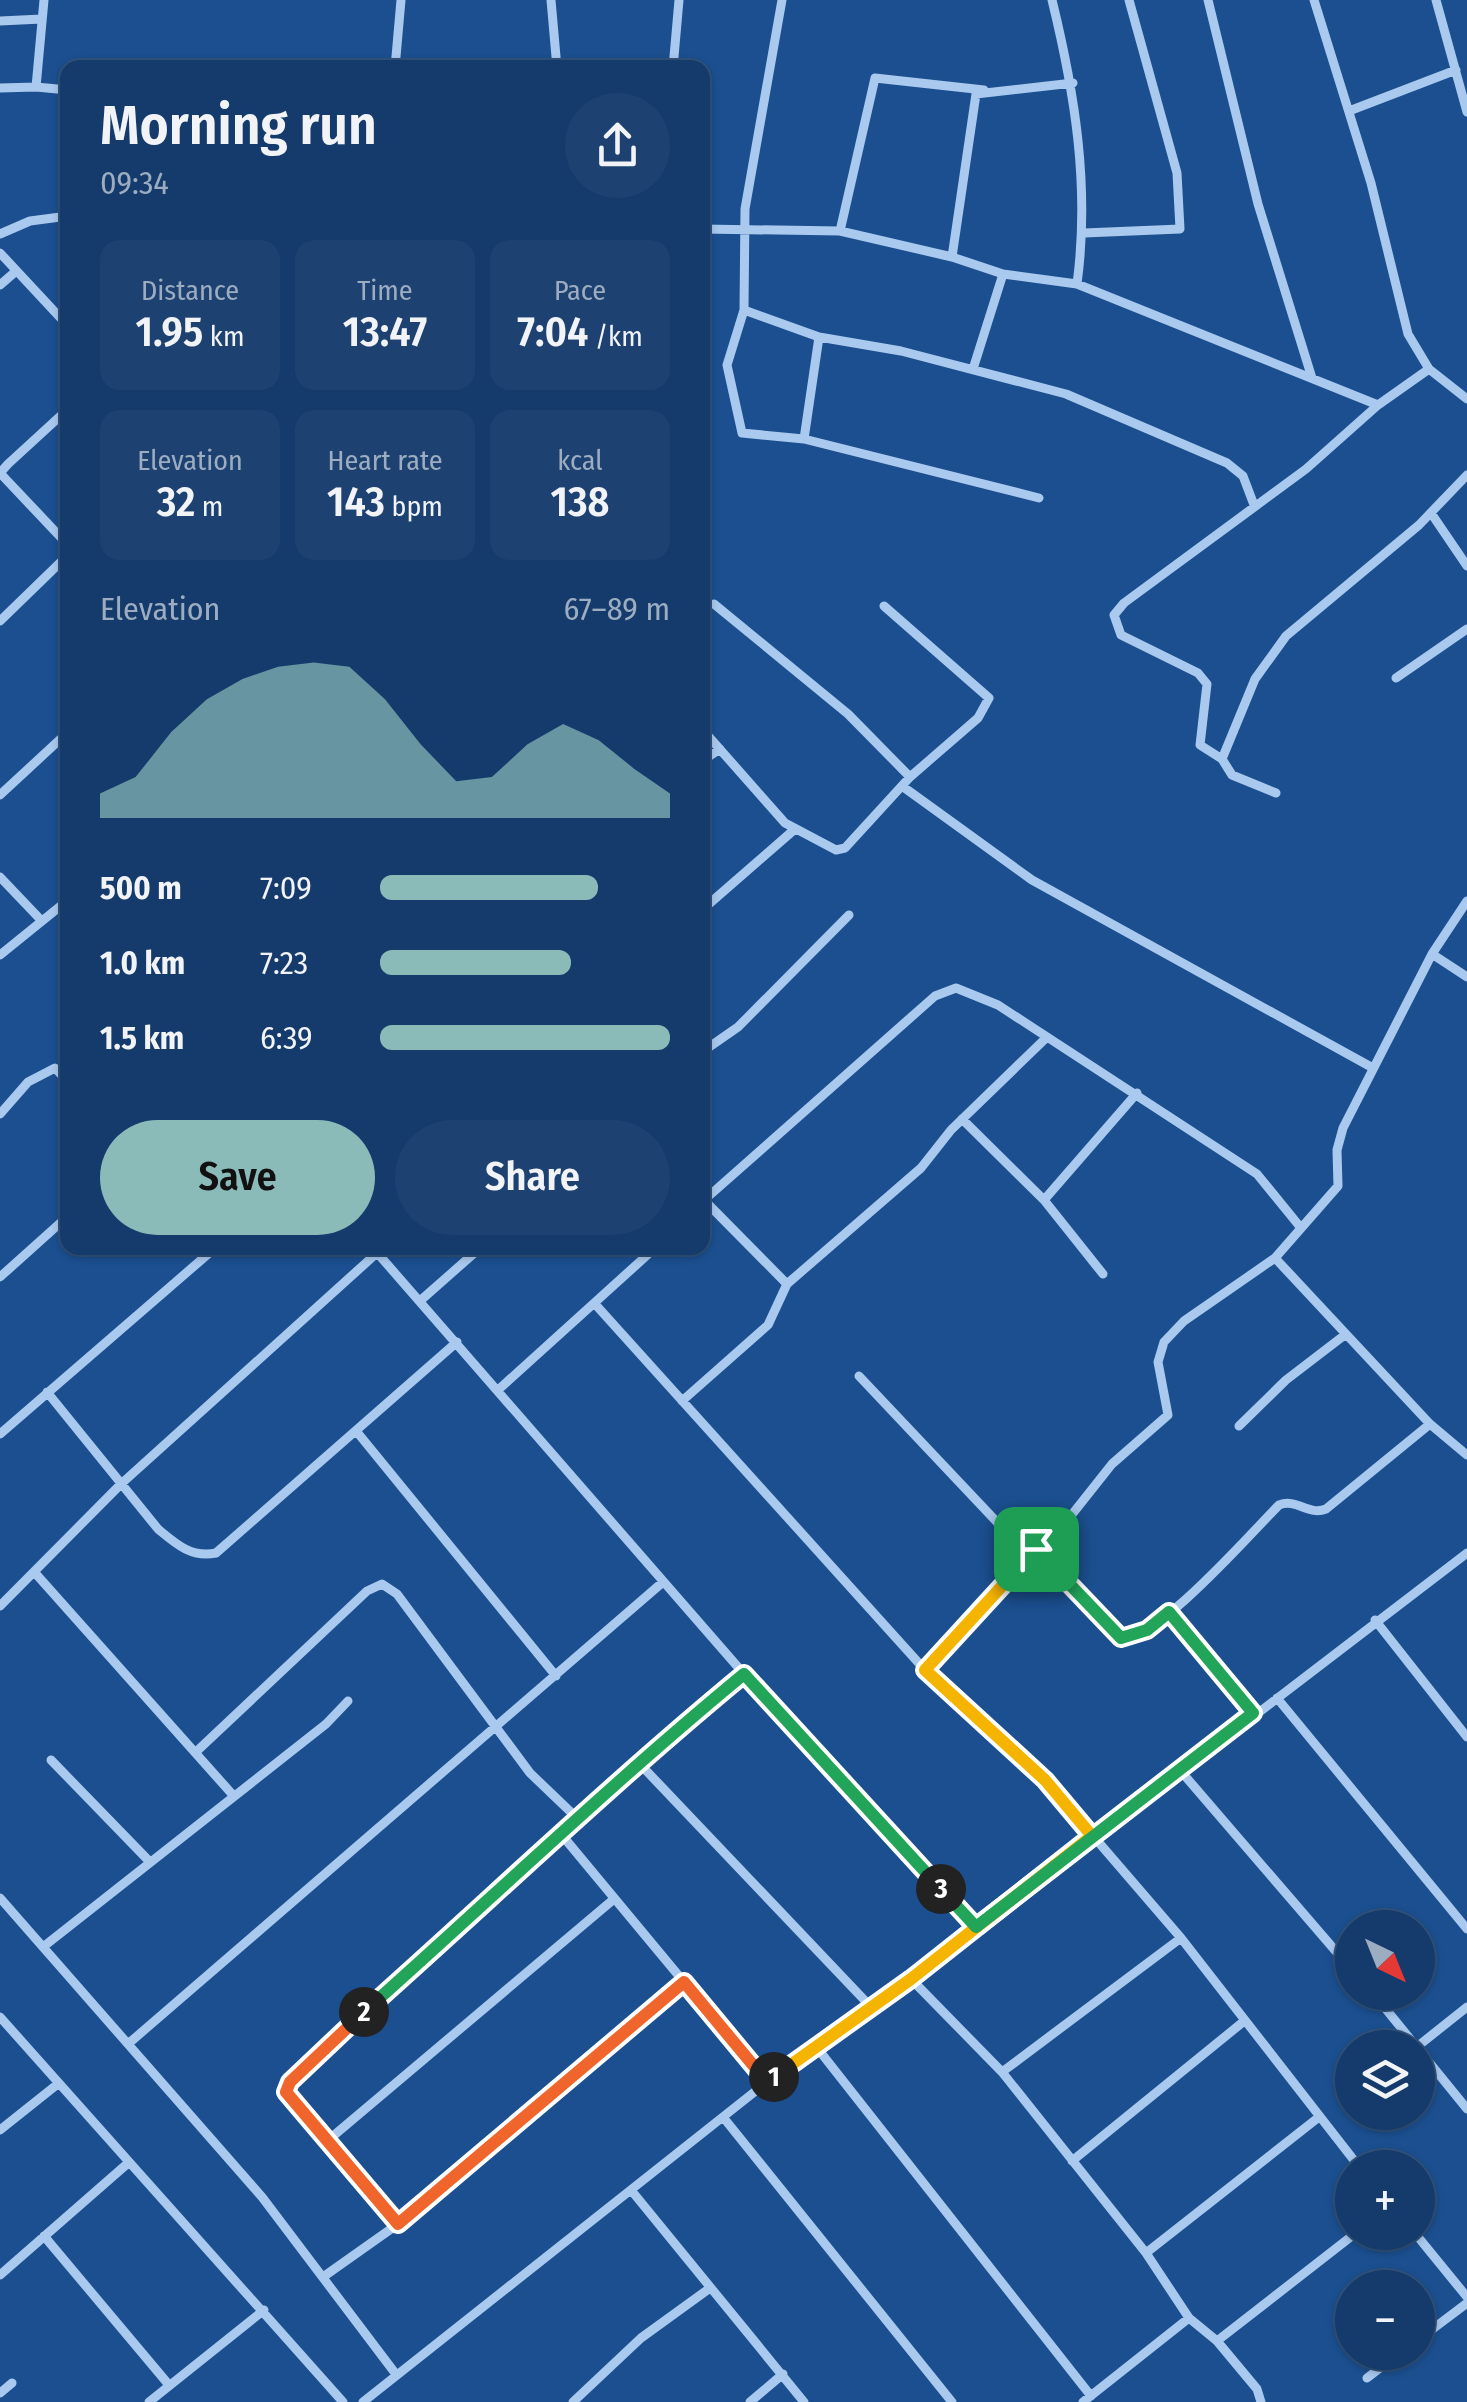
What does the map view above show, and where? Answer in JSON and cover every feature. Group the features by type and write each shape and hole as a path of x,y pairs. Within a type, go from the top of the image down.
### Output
{"street":[{"path":"36,88 44,0"},
{"path":"396,60 402,0"},
{"path":"551,0 555,60"},
{"path":"674,60 679,0"},
{"path":"782,0 745,209 744,310 727,365 742,433 804,439 1038,498"},
{"path":"1052,0 1072,83 1084,234 1076,284"},
{"path":"1084,234 1180,229 1178,173 1129,0"},
{"path":"1208,0 1258,204 1312,378"},
{"path":"1314,0 1372,183 1408,334 1428,368 1467,400"},
{"path":"1436,0 1467,112"},
{"path":"0,21 42,19"},
{"path":"1349,112 1456,70"},
{"path":"840,231 874,78 984,90 1072,83"},
{"path":"0,88 60,90"},
{"path":"952,257 976,94 984,90"},
{"path":"0,234 30,220 60,217"},
{"path":"710,229 840,231 952,257 1003,274 1076,284 1378,405"},
{"path":"0,253 60,318"},
{"path":"0,285 15,272"},
{"path":"973,369 1003,274"},
{"path":"744,310 819,336 973,369 1066,394 1202,450 1243,476 1254,504"},
{"path":"804,439 819,336"},
{"path":"1276,793 1232,775 1222,758 1200,745 1206,684 1198,672 1121,634 1114,615 1124,603 1254,504 1306,469 1378,405 1428,368"},
{"path":"60,417 0,473 60,537"},
{"path":"1222,758 1255,679 1286,636 1431,512 1467,475"},
{"path":"1431,512 1467,566"},
{"path":"0,621 60,563"},
{"path":"714,604 848,714 910,777"},
{"path":"710,738 795,829 836,850 845,848 910,777 978,718 989,698 884,606"},
{"path":"1396,678 1467,629"},
{"path":"0,795 60,739"},
{"path":"710,756 720,749"},
{"path":"902,786 1032,880 1372,1068"},
{"path":"710,903 795,829"},
{"path":"0,877 40,919"},
{"path":"925,1670 1032,1553 1066,1522 1112,1464 1161,1425 1168,1414 1158,1362 1164,1342 1184,1322 1275,1258 1338,1186 1337,1150 1343,1128 1432,954 1467,901"},
{"path":"0,956 40,919 60,908"},
{"path":"710,1046 738,1026 849,915"},
{"path":"1432,954 1467,977"},
{"path":"710,1194 935,996 956,988 967,990 1136,1093 1257,1174 1302,1228"},
{"path":"682,1401 768,1325 788,1284 921,1168 962,1119 1046,1038"},
{"path":"0,1114 44,1071 56,1068 60,1073"},
{"path":"1044,1200 1136,1093"},
{"path":"962,1119 1044,1200 1103,1274"},
{"path":"710,1207 788,1284"},
{"path":"0,1276 60,1223"},
{"path":"0,1434 206,1255"},
{"path":"0,1606 36,1574 121,1484 371,1255"},
{"path":"380,1255 744,1674 976,1927"},
{"path":"421,1300 472,1255"},
{"path":"498,1390 648,1255"},
{"path":"1275,1258 1430,1424 1467,1456"},
{"path":"595,1304 925,1670 1045,1780 1181,1938 1346,2150"},
{"path":"1239,1426 1286,1380 1346,1334"},
{"path":"48,1392 158,1529 180,1547 204,1556 216,1554 457,1342"},
{"path":"860,1376 1032,1553 1121,1638 1147,1630 1169,1612 1279,1505 1293,1502 1320,1512 1430,1424"},
{"path":"357,1432 556,1676"},
{"path":"363,2402 767,2082 911,1979 1179,1769 1467,1553"},
{"path":"36,1574 197,1750 232,1794"},
{"path":"128,2044 663,1582"},
{"path":"197,1750 367,1590 382,1584 397,1594 499,1725 530,1773 577,1818"},
{"path":"1169,1612 1253,1713"},
{"path":"1375,1620 1467,1737"},
{"path":"398,2224 288,2097 290,2082 638,1762 744,1674"},
{"path":"1277,1698 1467,1928"},
{"path":"42,1948 232,1794 326,1724 348,1701"},
{"path":"51,1760 149,1862"},
{"path":"638,1762 871,2007"},
{"path":"1179,1769 1335,1950"},
{"path":"561,1834 767,2082"},
{"path":"0,1898 262,2197 396,2373"},
{"path":"326,2142 614,1900"},
{"path":"1002,2072 1181,1938"},
{"path":"911,1979 1002,2072 1146,2253 1189,2318 1217,2341 1257,2388 1261,2402"},
{"path":"323,2277 398,2224 684,1982"},
{"path":"1435,2032 1467,2007"},
{"path":"1387,2010 1404,2030"},
{"path":"0,2017 343,2402"},
{"path":"1072,2160 1243,2022"},
{"path":"818,2049 1087,2399 1189,2318"},
{"path":"1435,2068 1467,2109"},
{"path":"0,2130 59,2083"},
{"path":"723,2117 952,2402"},
{"path":"1146,2253 1319,2117"},
{"path":"0,2275 128,2164"},
{"path":"631,2190 804,2402"},
{"path":"44,2236 169,2385"},
{"path":"1217,2341 1335,2249"},
{"path":"1428,2250 1467,2300 1435,2326"},
{"path":"572,2402 641,2338 710,2288"},
{"path":"149,2402 264,2310"},
{"path":"1368,2378 1378,2370"},
{"path":"750,2402 783,2374"},
{"path":"0,2393 12,2383"}],"route":[{"path":"1036,1549 925,1670 1045,1780 1092,1836 911,1979 767,2082 684,1982 398,2224 291,2102 286,2088 638,1762 744,1674 976,1927 1092,1836 1253,1713 1169,1612 1147,1630 1130,1639 1121,1638 1036,1549"}]}
